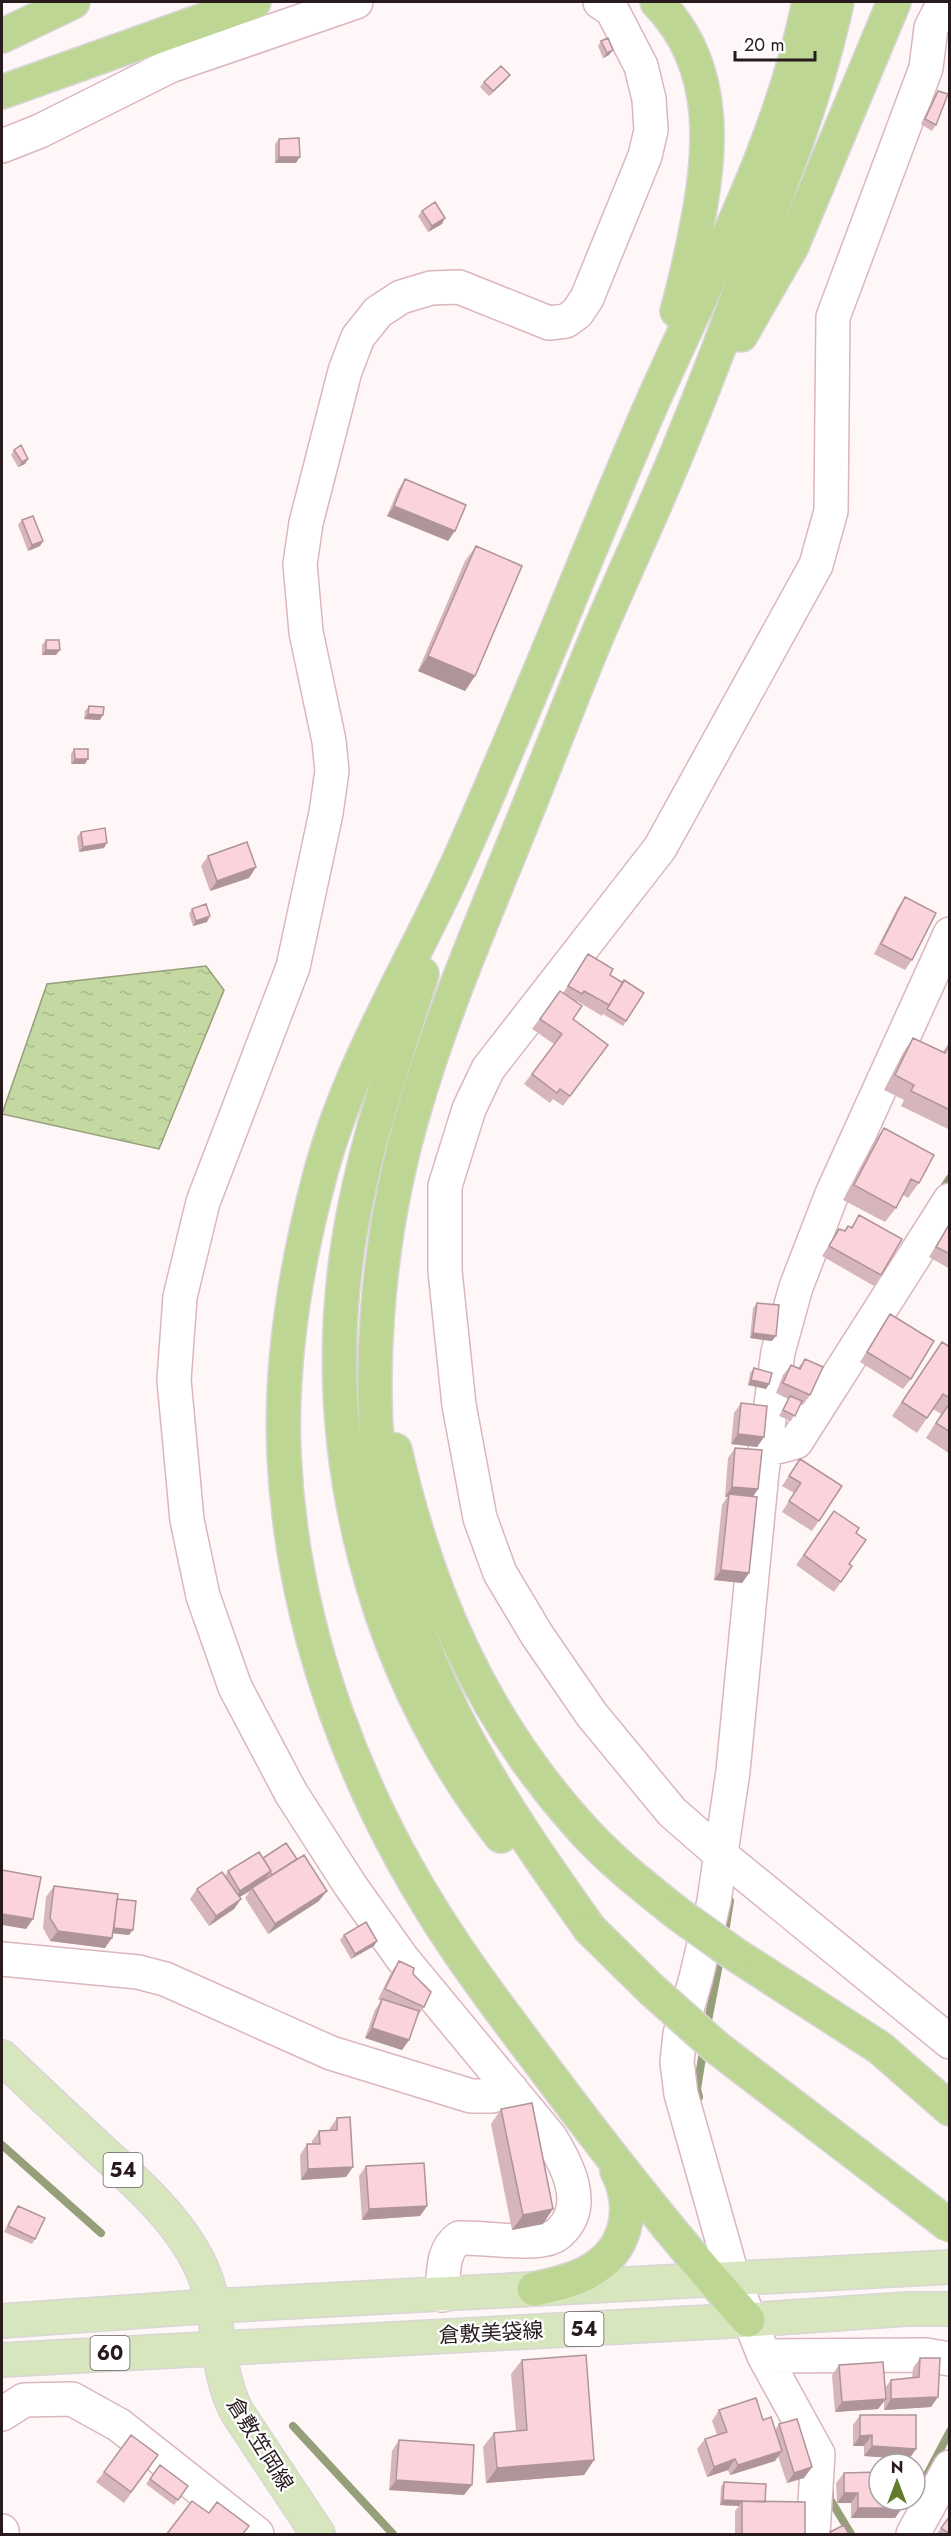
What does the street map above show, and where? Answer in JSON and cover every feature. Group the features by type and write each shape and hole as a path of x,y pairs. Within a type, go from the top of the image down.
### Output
{"highway":[{"path":"2,36 73,2"},
{"path":"2,92 254,2"},
{"path":"645,419 680,302 708,166 704,94 695,61 680,31 657,2"},
{"path":"748,2320 722,2278 612,2160 454,1945 414,1880 376,1807 344,1735 319,1664 302,1595 291,1528 284,1452 285,1380 292,1311 304,1240 321,1170 342,1105 367,1047 459,861 645,419 766,144 788,83 809,2"},
{"path":"590,1929 494,1790 441,1690 421,1641 403,1586 390,1534 376,1427 377,1335 387,1225 399,1167 434,1048 596,640 686,432 810,104 837,2"},
{"path":"686,432 792,246 894,2"},
{"path":"459,861 389,1076 358,1188 348,1248 342,1312 341,1373 344,1431 360,1539 375,1594 415,1698 441,1748 475,1802 517,1856 652,1990 716,2047 950,2226"},
{"path":"377,1335 388,1417 414,1524 447,1618 475,1679 505,1731 538,1777 576,1823 618,1865 677,1914 880,2048 950,2109"},
{"path":"534,2289 587,2273 601,2264 615,2250 624,2234 628,2217 622,2180 612,2160"}],"main road":[{"name":"54","path":"2,2057 156,2204 193,2253 202,2268 213,2306 218,2347"},
{"name":"倉敷美袋線","path":"213,2306 950,2267"},
{"name":"60","path":"2,2320 213,2306"},
{"name":"倉敷美袋線","path":"218,2347 748,2320 908,2309 950,2309"},
{"name":"60","path":"2,2360 218,2347"},
{"name":"倉敷笠岡線","path":"218,2347 227,2393 237,2412 318,2535"}],"street":[{"path":"2,146 40,131 170,66 356,2"},
{"path":"442,2295 445,2257 450,2245 459,2238 545,2240 558,2235 567,2225 573,2212 571,2179 550,2137 402,1958 350,1885 291,1793 235,1687 204,1596 187,1520 174,1380 180,1297 203,1202 293,967 326,813 332,771 329,741 306,632 300,564 306,524 345,371 358,337 378,312 401,297 431,288 459,287 549,323 566,321 577,313 587,298 645,156 651,130 649,99 641,66 612,10 600,2"},
{"path":"944,2 931,28 926,68 833,317 831,511 816,565 660,848 488,1069 469,1109 445,1186 445,1270 459,1405 480,1518 500,1573 537,1635 592,1715 672,1812 950,2042"},
{"path":"722,2278 681,2094 678,2062 680,2034 714,1901 729,1861 733,1771 765,1450 778,1352 796,1287 832,1194 950,934"},
{"path":"765,1450 796,1442 950,1200"},
{"path":"2,1959 138,1972 165,1979 331,2053 471,2096 492,2096 511,2089"},
{"path":"748,2320 764,2356 818,2454 813,2535"},
{"path":"764,2356 926,2355 950,2359"},
{"path":"2,2414 24,2400 72,2399 119,2425 257,2535"},
{"path":"913,2535 946,2482"}],"water":[{"path":"206,966 224,990 159,1149 2,1114 47,984"}],"building":[{"path":"608,38 613,50 607,53 601,41"},
{"path":"501,66 510,75 493,91 484,82"},
{"path":"938,91 948,94 936,125 925,119"},
{"path":"299,138 300,157 279,157 279,139"},
{"path":"435,202 445,218 432,226 422,211"},
{"path":"21,445 28,459 22,462 14,450"},
{"path":"405,479 466,505 455,531 394,506"},
{"path":"33,516 43,541 32,545 22,520"},
{"path":"476,546 522,566 475,676 428,656"},
{"path":"46,640 59,640 60,650 46,650"},
{"path":"89,706 104,707 103,715 88,714"},
{"path":"74,749 88,749 88,759 75,759"},
{"path":"105,828 107,843 83,847 81,832"},
{"path":"247,842 256,867 217,881 208,856"},
{"path":"905,897 936,913 912,960 881,944"},
{"path":"206,904 210,916 196,921 192,909"},
{"path":"588,954 613,969 610,975 623,983 609,1005 584,991 582,994 568,986"},
{"path":"624,980 644,993 626,1021 607,1009"},
{"path":"560,991 582,1006 573,1019 608,1045 570,1096 560,1089 557,1093 532,1074 562,1034 540,1019"},
{"path":"913,1038 945,1053 950,1044 950,1110 911,1091 914,1085 895,1075"},
{"path":"884,1128 934,1155 919,1183 911,1179 896,1208 854,1185"},
{"path":"859,1215 902,1239 881,1275 829,1246 839,1229 845,1231 848,1226 852,1228"},
{"path":"950,1223 950,1254 936,1247"},
{"path":"757,1303 779,1305 776,1336 753,1333"},
{"path":"890,1314 934,1341 911,1379 867,1352"},
{"path":"942,1342 950,1347 950,1398 943,1394 927,1418 902,1402"},
{"path":"805,1359 823,1367 810,1395 783,1383 791,1365 800,1369"},
{"path":"754,1368 772,1373 769,1384 751,1380"},
{"path":"790,1396 802,1401 795,1416 783,1410"},
{"path":"741,1403 767,1406 764,1437 738,1434"},
{"path":"950,1403 950,1432 936,1423"},
{"path":"735,1448 762,1450 758,1489 732,1487"},
{"path":"800,1459 842,1486 819,1521 789,1501 801,1483 789,1476"},
{"path":"729,1494 757,1497 749,1573 721,1570"},
{"path":"834,1511 859,1528 856,1533 866,1540 849,1564 852,1566 841,1582 804,1555"},
{"path":"286,1843 297,1859 272,1875 263,1858"},
{"path":"259,1852 271,1871 240,1891 228,1871"},
{"path":"304,1855 327,1891 275,1924 252,1888"},
{"path":"2,1870 41,1877 33,1919 2,1914"},
{"path":"222,1872 241,1899 216,1916 197,1889"},
{"path":"54,1886 118,1894 112,1938 58,1931 50,1918"},
{"path":"117,1899 136,1901 133,1930 114,1928"},
{"path":"366,1922 377,1941 355,1954 344,1935"},
{"path":"399,1961 414,1968 413,1974 431,1992 424,2007 385,1989"},
{"path":"382,1999 419,2011 409,2040 372,2028"},
{"path":"532,2103 553,2209 523,2215 501,2109"},
{"path":"350,2117 353,2167 308,2169 307,2144 320,2144 319,2131 337,2130 337,2118"},
{"path":"424,2163 427,2206 369,2209 366,2166"},
{"path":"18,2206 45,2218 35,2239 8,2226"},
{"path":"586,2355 594,2460 497,2468 494,2433 527,2430 522,2360"},
{"path":"920,2358 940,2358 938,2397 891,2399 891,2380 919,2377"},
{"path":"883,2362 886,2399 842,2402 839,2365"},
{"path":"756,2398 763,2420 771,2417 782,2451 738,2465 735,2459 714,2467 705,2439 727,2432 719,2410"},
{"path":"860,2415 916,2415 916,2449 872,2446 872,2435 860,2436"},
{"path":"797,2419 812,2467 794,2473 779,2424"},
{"path":"131,2435 158,2455 131,2492 104,2472"},
{"path":"399,2440 474,2445 472,2485 396,2480"},
{"path":"160,2465 188,2486 178,2500 150,2479"},
{"path":"867,2472 867,2508 858,2508 858,2493 844,2493 844,2473"},
{"path":"724,2482 766,2484 765,2502 723,2500"},
{"path":"192,2501 209,2513 217,2502 249,2526 242,2535 166,2535"},
{"path":"742,2501 805,2502 805,2535 742,2535"},
{"path":"950,2516 950,2534 941,2528"},
{"path":"844,2525 849,2535 831,2535 830,2532"}],"waterway":[{"path":"940,1193 950,1178"},
{"path":"724,1938 730,1901"},
{"path":"707,2026 721,1954"},
{"path":"699,2097 697,2089 704,2045"},
{"path":"2,2145 101,2233"},
{"path":"293,2426 393,2534"},
{"path":"927,2475 950,2431"},
{"path":"830,2491 830,2499 851,2534"}]}
